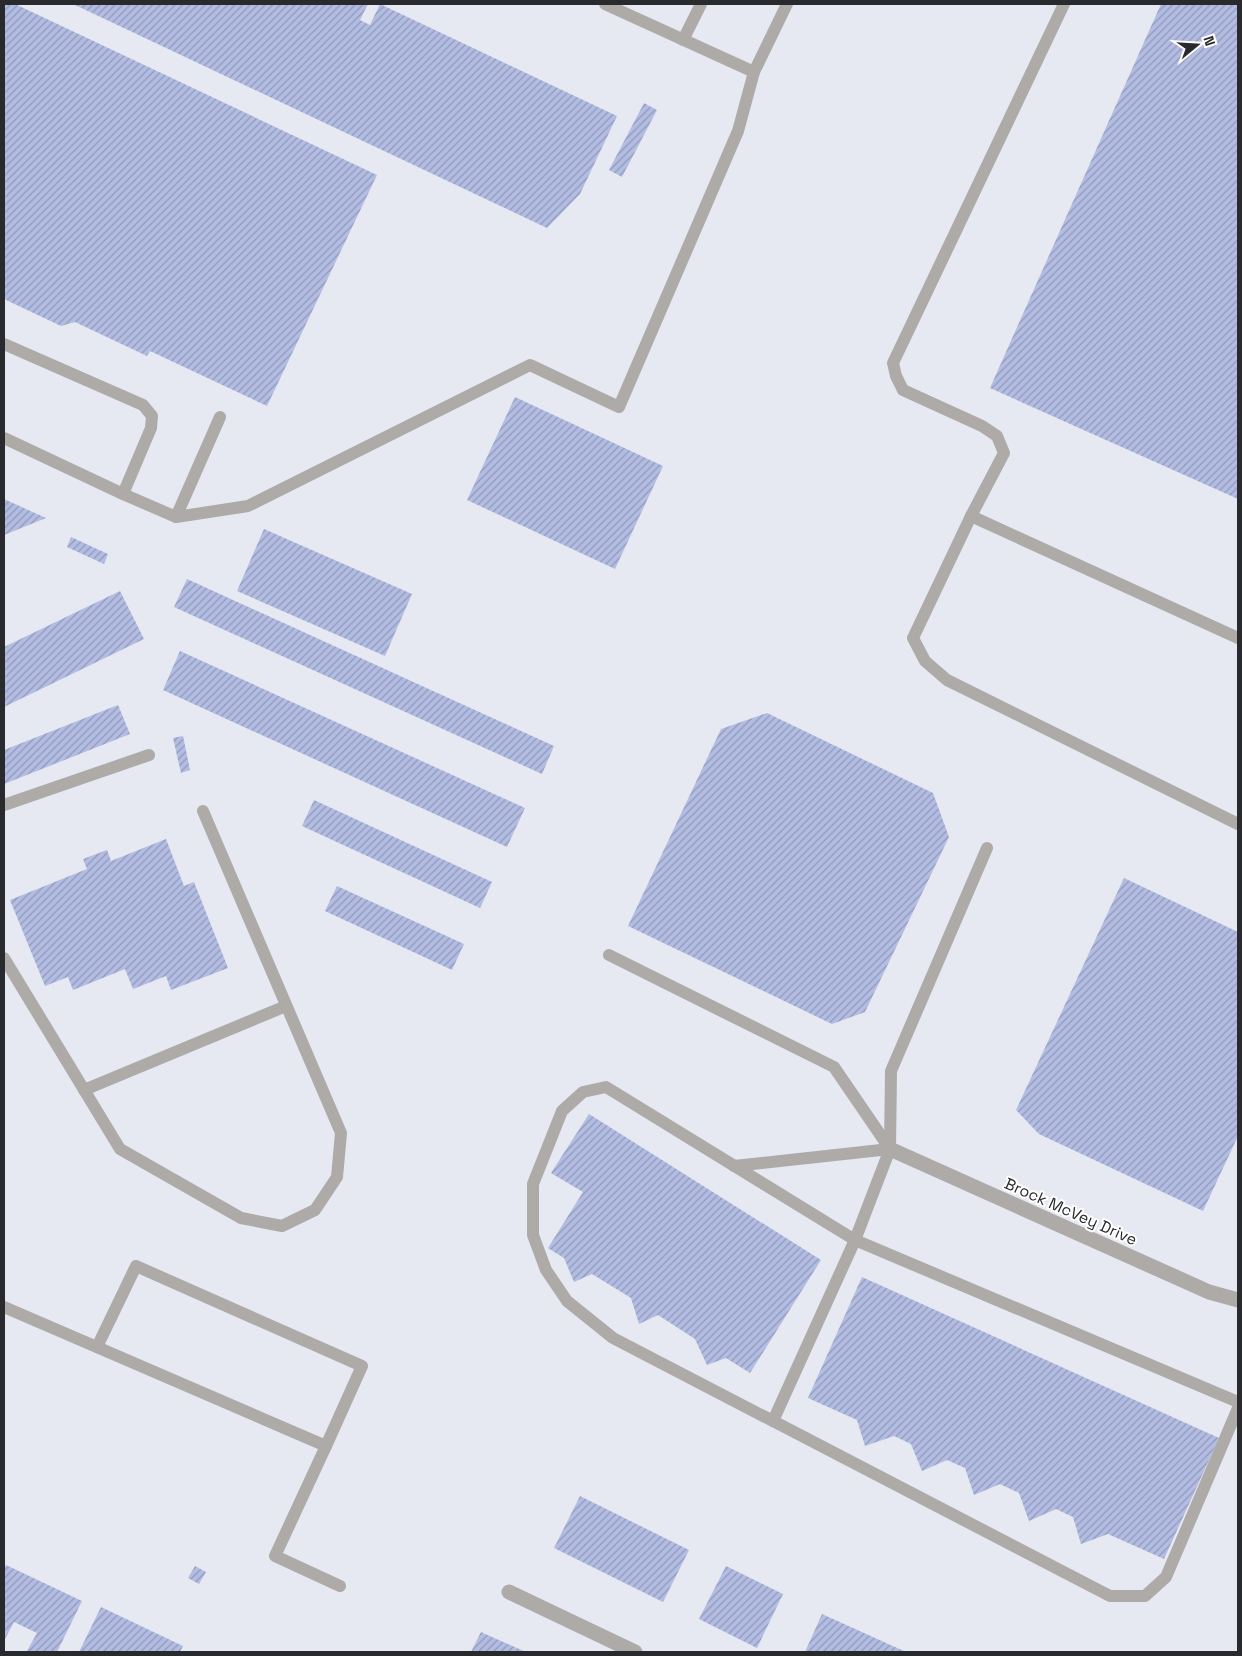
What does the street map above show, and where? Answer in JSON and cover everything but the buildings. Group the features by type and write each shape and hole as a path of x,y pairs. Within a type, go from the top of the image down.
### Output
{"street":[{"name":"Brock McVey Drive","path":"890,1149 1209,1292 1238,1300"},
{"path":"509,1592 635,1652"}],"lane":[{"path":"605,4 754,72"},
{"path":"683,40 701,4"},
{"path":"4,438 176,517 248,506 530,365 619,407 738,131 754,72 787,4"},
{"path":"1064,4 893,363 896,376 903,390 982,426 997,436 1004,453 971,516 913,638 925,661 947,680 1238,824"},
{"path":"4,344 143,405 152,416 151,428 123,494"},
{"path":"176,517 220,417"},
{"path":"971,516 1238,638"},
{"path":"4,805 149,755"},
{"path":"4,958 120,1149 241,1218 282,1226 315,1210 337,1177 341,1133 203,811"},
{"path":"773,1422 855,1240 890,1149 891,1071 986,848"},
{"path":"609,955 834,1067 890,1149"},
{"path":"84,1090 286,1006"},
{"path":"1238,1402 855,1240 606,1087 583,1092 562,1111 533,1184 533,1236 546,1270 567,1301 613,1338 1110,1596 1145,1596 1166,1577 1238,1408"},
{"path":"734,1166 890,1149"},
{"path":"97,1347 136,1266 362,1366 275,1556 340,1586"},
{"path":"4,1306 326,1446"}]}
